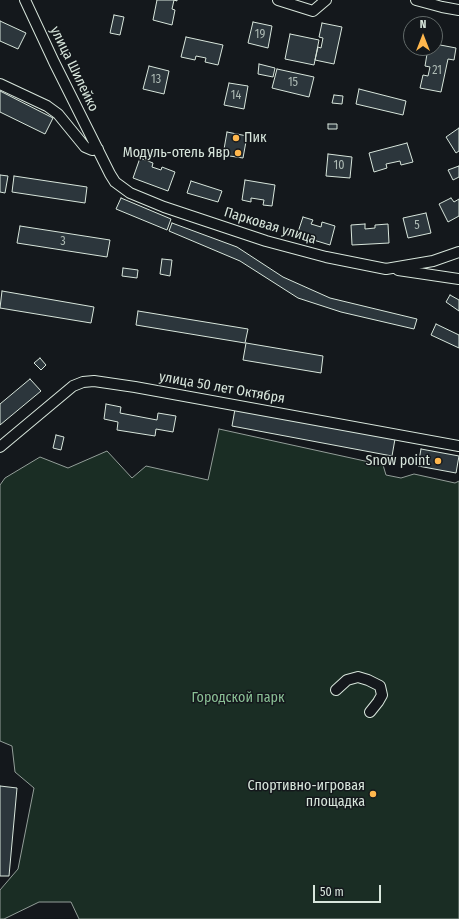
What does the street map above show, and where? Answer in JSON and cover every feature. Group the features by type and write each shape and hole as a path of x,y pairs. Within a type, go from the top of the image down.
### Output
{"street":[{"name":"улица Шилейко","path":"25,0 54,62 98,149"},
{"path":"278,0 313,11 326,0"},
{"path":"416,0 459,10"},
{"path":"0,84 47,106 58,114 85,147 92,150 98,149"},
{"name":"Парковая улица","path":"98,149 115,182 130,194 266,241 326,257 386,269 433,261 459,252"},
{"path":"386,269 459,279"},
{"name":"улица 50 лет Октября","path":"0,447 73,386 83,382 94,381 135,387 459,446"},
{"path":"336,690 346,680 358,677 380,686 382,695 370,712"}],"green space":[{"name":"Городской парк","path":"219,429 383,465 386,475 401,478 414,474 455,483 459,481 459,919 79,919 71,902 39,902 4,919 0,919 0,890 18,869 34,788 15,772 12,746 0,741 0,485 5,478 40,457 68,468 107,451 132,478 146,466 208,480"}],"building":[{"path":"157,0 174,0 172,9 175,10 172,25 153,20"},
{"path":"114,15 124,17 120,35 110,33"},
{"path":"0,21 26,33 18,49 0,41"},
{"path":"253,22 272,26 268,48 248,43"},
{"path":"322,23 342,27 334,64 315,60 318,47 321,48 323,38 319,37"},
{"path":"290,34 319,40 314,65 285,59"},
{"path":"186,37 223,45 218,65 205,62 206,58 196,56 195,60 181,57"},
{"path":"443,46 456,48 454,60 448,59 441,92 420,88 423,75 428,76 430,67 425,66 427,56 443,56"},
{"path":"259,64 275,68 273,77 258,74"},
{"path":"149,66 169,71 164,94 143,89"},
{"path":"277,69 314,77 309,97 272,88"},
{"path":"229,83 248,86 244,109 224,105"},
{"path":"359,89 406,101 403,115 356,104"},
{"path":"0,91 53,118 45,134 0,112"},
{"path":"334,95 343,96 342,104 332,103"},
{"path":"328,124 337,124 337,129 328,129"},
{"path":"459,128 459,151 456,153 446,137"},
{"path":"227,132 247,136 243,158 223,155"},
{"path":"407,143 413,162 401,165 400,161 386,164 387,168 374,172 369,153"},
{"path":"328,154 352,157 350,178 326,176"},
{"path":"140,158 153,163 152,167 161,170 162,167 175,172 168,191 133,178"},
{"path":"459,166 459,177 453,180 448,170"},
{"path":"0,175 8,176 5,193 0,192"},
{"path":"14,176 87,187 85,203 12,192"},
{"path":"245,180 275,185 272,206 263,205 264,200 251,198 251,202 242,200"},
{"path":"191,181 222,191 218,202 187,193"},
{"path":"121,198 171,219 167,230 116,209"},
{"path":"451,198 454,202 459,199 459,216 448,222 439,204"},
{"path":"426,213 431,233 408,238 403,218"},
{"path":"303,217 313,220 311,224 321,227 322,222 335,226 330,245 297,235"},
{"path":"172,223 237,247 283,277 330,298 417,319 414,329 341,312 298,298 240,261 169,231"},
{"path":"365,224 365,229 375,228 375,225 388,224 389,243 352,245 351,225"},
{"path":"20,226 110,240 107,257 17,243"},
{"path":"162,259 172,260 170,276 160,274"},
{"path":"123,268 138,270 137,278 122,276"},
{"path":"2,291 94,307 91,323 0,308"},
{"path":"450,295 459,300 459,311 446,302"},
{"path":"138,311 248,329 245,343 136,325"},
{"path":"436,324 459,335 459,348 431,335"},
{"path":"246,343 323,356 321,373 243,360"},
{"path":"40,358 46,365 41,370 34,363"},
{"path":"30,379 41,391 0,425 0,404"},
{"path":"106,404 121,407 120,413 157,420 158,413 176,416 173,432 156,429 155,436 117,430 118,422 104,419"},
{"path":"235,409 395,439 392,456 232,426"},
{"path":"56,435 64,437 61,450 53,448"},
{"name":"Snow point","path":"421,449 459,456 456,473 418,466"},
{"path":"0,786 17,788 9,876 0,876"}],"place":[{"name":"Пик","path":"236,138"},
{"name":"Модуль-отель Явр","path":"238,153"},
{"name":"Snow point","path":"438,461"},
{"name":"Спортивно-игровая площадка","path":"373,794"}]}
